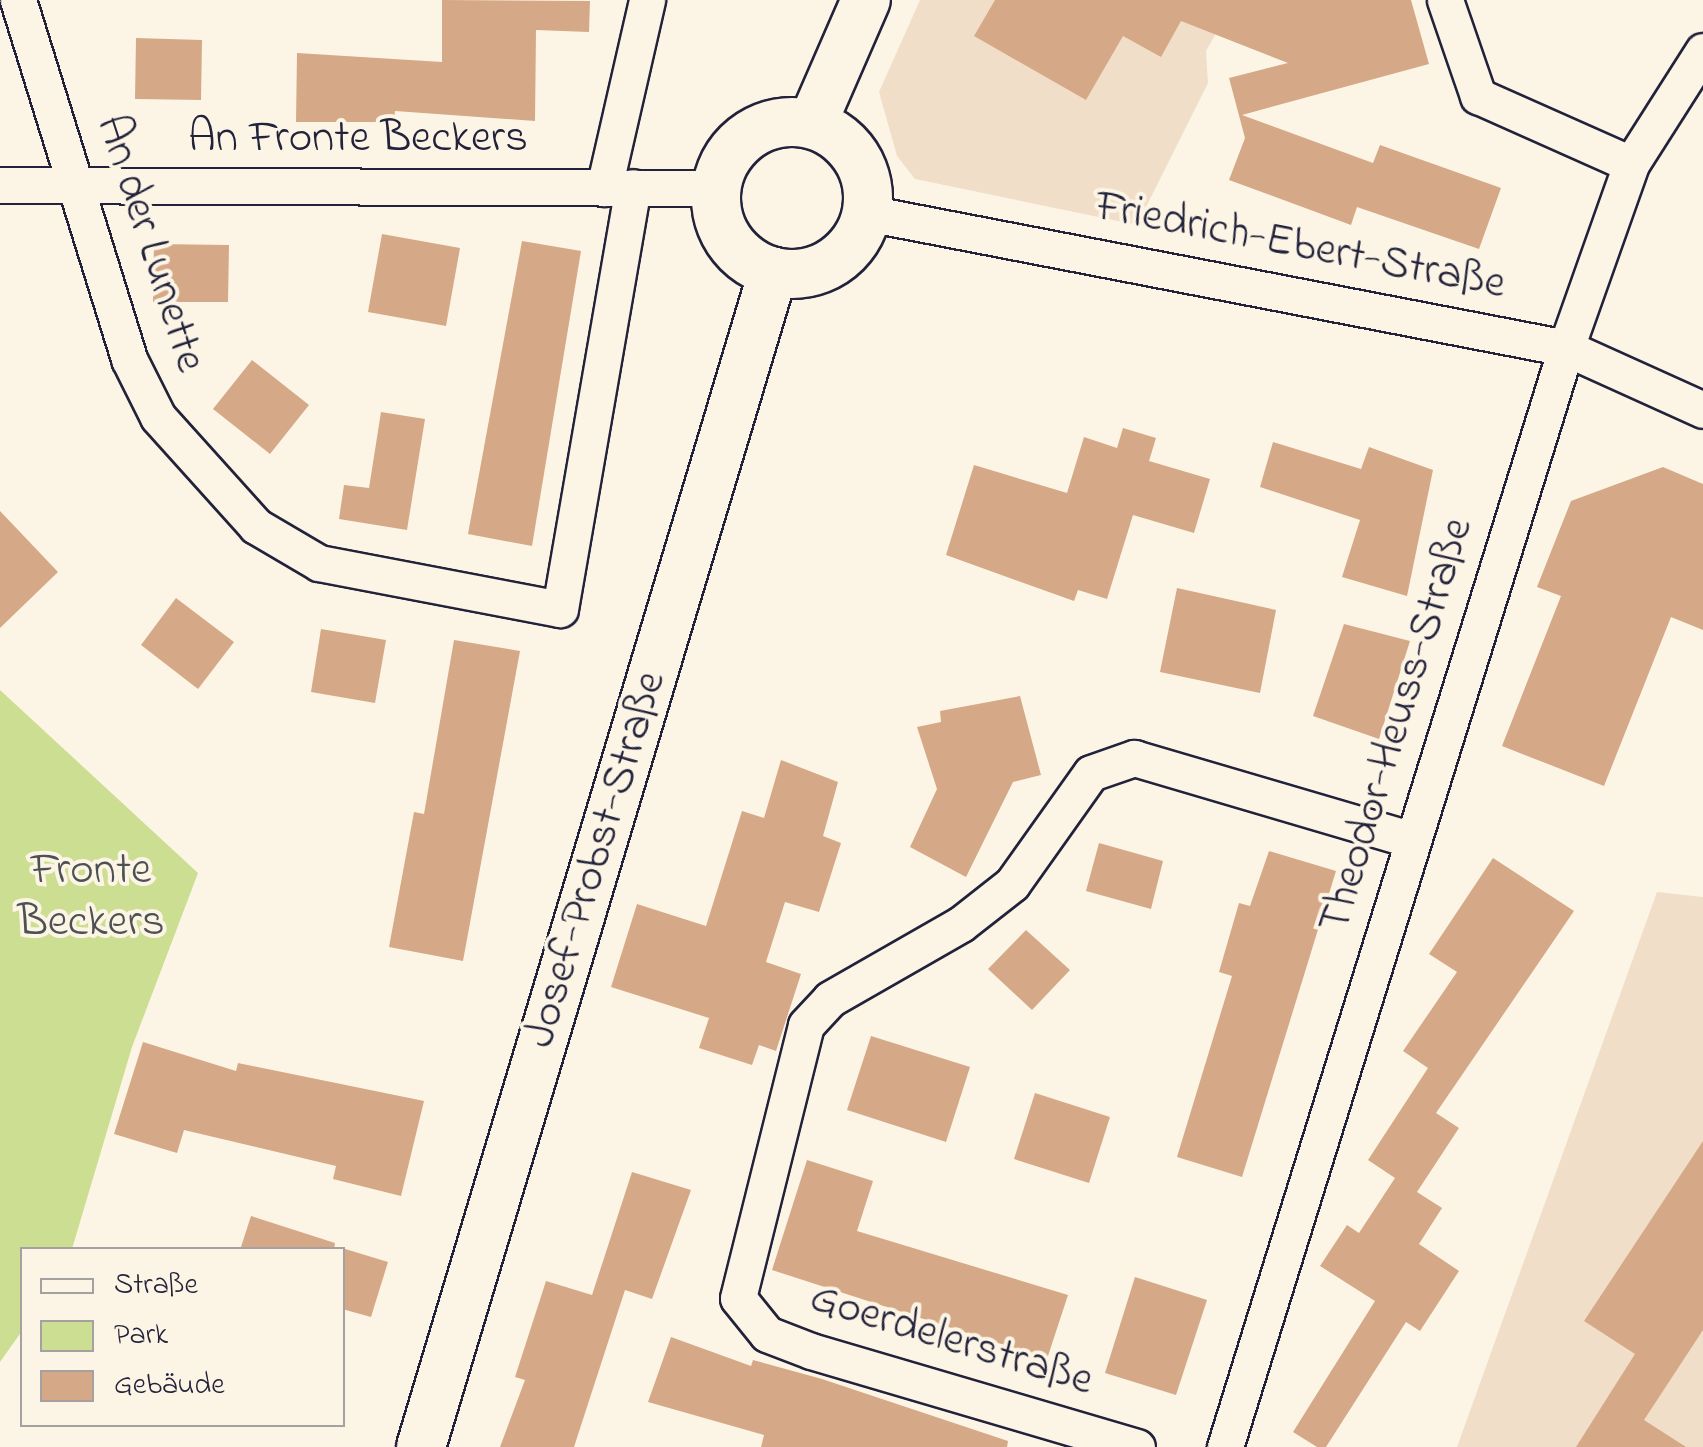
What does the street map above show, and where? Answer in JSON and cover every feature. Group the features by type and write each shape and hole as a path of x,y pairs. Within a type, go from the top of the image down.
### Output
{"main road":[{"path":"812,124 866,0"},
{"path":"812,124 850,148 868,190 867,214 843,256 822,268 773,272 736,250 716,211 716,188 731,153 761,128 812,124"},
{"name":"Josef-Probst-Straße","path":"421,1447 773,272"}],"street":[{"name":"An der Lunette","path":"18,0 129,359 158,418 256,526 320,563 560,608 618,188"},
{"path":"618,188 647,0"},
{"path":"1445,0 1478,96 1631,164"},
{"name":"Theodor-Heuss-Straße","path":"1224,1447 1566,348 1631,164 1703,51"},
{"name":"An Fronte Beckers","path":"0,185 716,188"},
{"name":"Friedrich-Ebert-Straße","path":"867,214 1566,348 1703,410"},
{"name":"Goerdelerstraße","path":"1138,1447 811,1352 767,1334 738,1298 806,1025 830,999 961,924 1012,884 1090,773 1134,758 1412,840"}],"shaded area":[{"path":"920,0 1235,0 1206,51 1208,83 1137,225 915,179 897,156 879,92"},
{"path":"1657,892 1703,897 1703,1447 1457,1447"}],"green space":[{"name":"Fronte Beckers","path":"0,690 198,873 132,1047 73,1247 20,1247 20,1334 0,1362"}],"building":[{"path":"442,0 590,1 589,32 536,30 535,121 395,111 394,122 296,122 297,53 442,62"},
{"path":"995,0 1411,0 1429,64 1242,115 1373,163 1380,145 1501,188 1479,249 1357,207 1351,225 1229,180 1245,138 1229,78 1288,63 1181,21 1161,57 1123,36 1086,100 974,36"},
{"path":"136,38 202,40 201,100 135,99"},
{"path":"382,234 460,248 446,326 368,312"},
{"path":"522,241 581,251 532,546 468,534"},
{"path":"154,244 229,245 228,302 153,302"},
{"path":"252,360 309,405 270,454 213,409"},
{"path":"381,412 425,419 407,530 339,519 344,485 369,488"},
{"path":"1123,428 1156,438 1149,461 1210,479 1194,533 1133,515 1107,599 1078,590 1074,601 946,555 974,465 1067,493 1084,437 1117,448"},
{"path":"1273,442 1361,469 1369,447 1433,470 1407,596 1342,577 1360,520 1260,487"},
{"path":"1663,467 1703,484 1703,630 1671,617 1604,786 1502,746 1561,596 1537,587 1571,501"},
{"path":"0,511 58,572 0,628"},
{"path":"1177,588 1276,610 1260,693 1160,672"},
{"path":"176,598 234,642 198,689 141,645"},
{"path":"1344,624 1410,641 1379,739 1313,716"},
{"path":"321,629 386,640 375,703 311,692"},
{"path":"454,640 520,651 463,961 389,947 414,812 424,814"},
{"path":"1020,696 1041,775 1013,782 966,877 910,847 937,789 917,727 941,722 940,711"},
{"path":"781,760 838,782 823,836 841,843 819,912 785,902 766,962 801,974 776,1051 759,1045 752,1065 699,1048 709,1018 611,987 637,904 706,926 742,811 764,818"},
{"path":"1099,843 1163,861 1151,909 1086,891"},
{"path":"1269,851 1336,871 1242,1177 1177,1157 1232,976 1219,972 1239,903 1250,906"},
{"path":"1493,858 1574,911 1436,1113 1459,1128 1417,1192 1442,1208 1419,1244 1459,1271 1420,1331 1406,1322 1326,1447 1317,1447 1293,1432 1375,1301 1320,1266 1347,1225 1359,1233 1395,1178 1368,1160 1428,1068 1403,1051 1457,972 1429,954"},
{"path":"1026,930 1070,970 1032,1010 988,969"},
{"path":"871,1036 970,1067 946,1142 847,1110"},
{"path":"143,1042 236,1071 238,1063 424,1101 401,1196 333,1179 336,1166 184,1130 177,1153 114,1134"},
{"path":"1035,1093 1110,1117 1089,1183 1014,1159"},
{"path":"1703,1141 1703,1330 1644,1420 1686,1447 1576,1447 1635,1354 1584,1321"},
{"path":"807,1160 873,1181 857,1231 1068,1295 1047,1359 772,1270"},
{"path":"632,1172 691,1190 652,1299 625,1290 574,1447 500,1447 525,1380 515,1377 546,1281 592,1295"},
{"path":"251,1216 335,1243 334,1247 241,1247"},
{"path":"345,1249 388,1262 371,1317 345,1310"},
{"path":"1135,1277 1207,1300 1176,1395 1105,1373"},
{"path":"671,1337 751,1366 753,1360 822,1379 1008,1441 1007,1447 761,1447 764,1435 648,1402"}]}
